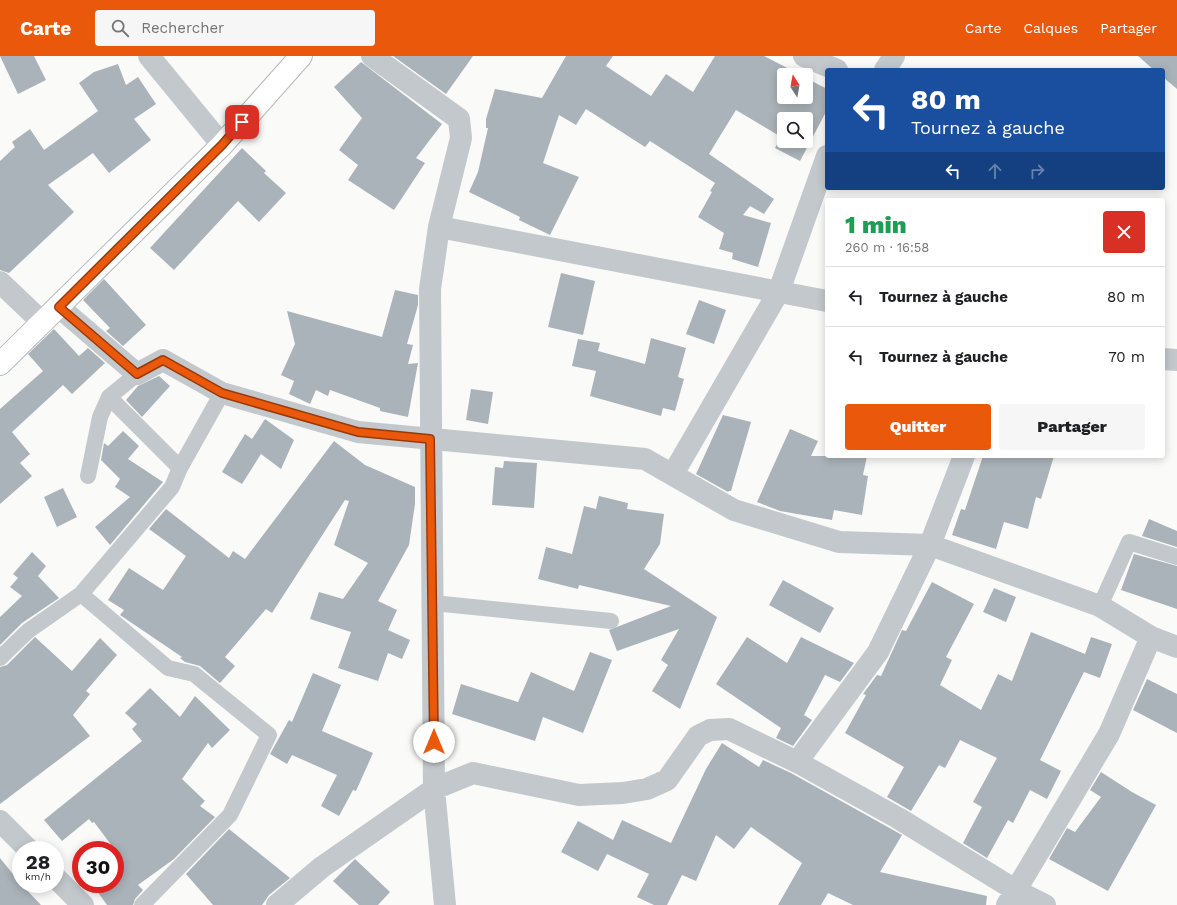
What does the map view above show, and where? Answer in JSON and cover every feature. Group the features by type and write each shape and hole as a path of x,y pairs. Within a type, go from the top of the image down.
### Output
{"main road":[{"path":"0,364 222,145 301,56"}],"street":[{"path":"149,56 222,145"},
{"path":"372,56 459,119 461,138 439,227 430,289 434,789 445,905"},
{"path":"804,56 832,68"},
{"path":"886,68 894,56"},
{"path":"673,474 779,291 825,162"},
{"path":"439,227 825,301"},
{"path":"0,282 43,322"},
{"path":"59,307 137,374 163,360 222,393 358,432 645,459 734,510 839,542 930,545 1100,606 1151,637 1177,647"},
{"path":"1165,359 1177,360"},
{"path":"797,762 878,652 930,545 963,458"},
{"path":"1012,898 1110,734 1151,637"},
{"path":"277,905 322,867 434,789 473,773 579,794 623,793 647,789 667,780 698,736 710,730 729,729 797,762 898,818 1012,898 1045,905"},
{"path":"0,821 20,841"},
{"path":"64,885 83,905"}],"lane":[{"path":"88,476 100,417 109,397 137,374"},
{"path":"0,658 28,631 82,594 172,487 180,468 222,393"},
{"path":"109,397 180,468"},
{"path":"1100,606 1129,542 1177,557"},
{"path":"82,594 168,668 194,674 269,735 230,815 142,905"},
{"path":"433,603 611,621"}],"building":[{"path":"0,56 34,56 46,80 18,94"},
{"path":"393,56 473,56 446,94"},
{"path":"566,56 613,56 606,66 651,96 666,74 693,92 715,56 764,56 787,68 777,68 777,104 813,104 813,82 825,88 825,114 813,136 813,112 777,112 777,135 736,110 709,154 774,199 764,214 750,206 743,215 771,223 758,267 732,259 733,253 719,249 724,233 698,217 712,192 710,191 715,183 650,141 645,147 586,109 576,125 559,115 543,163 579,177 550,235 519,220 520,217 469,192 478,172 488,128 486,128 486,119 495,89 542,98"},
{"path":"1138,56 1177,56 1177,89 1165,79 1165,68 1152,68"},
{"path":"361,62 442,124 416,158 425,163 394,210 348,180 358,165 339,150 362,118 334,87"},
{"path":"118,64 126,85 138,77 156,104 134,119 151,140 109,173 93,153 48,185 74,212 9,273 0,270 0,161 15,147 12,142 30,129 44,150 98,111 79,83 94,72"},
{"path":"777,144 777,148 807,148 800,161 775,148"},
{"path":"242,148 266,171 264,173 286,193 259,222 238,201 174,270 150,248"},
{"path":"561,273 595,281 583,335 548,327"},
{"path":"104,279 146,325 123,346 106,331 110,328 83,300"},
{"path":"395,290 418,295 418,305 407,344 413,345 408,364 418,363 408,417 380,411 380,408 330,390 328,396 316,390 310,404 289,394 294,381 281,375 295,344 287,311 382,337"},
{"path":"699,300 726,310 714,344 686,334"},
{"path":"54,329 79,356 88,348 105,363 72,394 63,385 12,432 30,454 20,463 32,476 0,504 0,409 43,371 28,354"},
{"path":"651,338 686,348 678,377 684,379 675,411 663,408 661,416 590,396 596,371 572,366 578,339 600,343 598,351 645,364"},
{"path":"159,376 170,386 142,417 126,400 138,386"},
{"path":"471,389 493,392 488,424 466,420"},
{"path":"723,415 751,422 731,491 728,492 696,474"},
{"path":"265,419 294,440 281,469 261,454 242,484 222,472 245,434 252,439"},
{"path":"790,429 818,441 811,456 825,456 825,458 867,458 863,475 868,476 862,515 834,510 832,520 780,511 757,502"},
{"path":"123,431 139,446 128,459 163,482 110,545 95,527 130,497 115,487 120,479 101,460 104,443 108,446"},
{"path":"334,441 365,465 415,487 415,504 409,545 378,601 397,610 388,630 410,640 402,659 388,653 378,681 338,668 351,632 310,619 319,592 343,599 368,563 334,545 349,501 345,500 272,613 266,609 225,657 235,666 220,683 200,666 185,662 180,658 182,657 120,615 124,610 108,600 129,568 163,590 186,556 149,529 166,509 229,558 233,551 245,559"},
{"path":"982,458 1053,458 1041,499 1036,497 1028,529 1004,522 996,549 952,535 961,509 965,510"},
{"path":"504,461 537,463 534,508 492,505 495,467 503,468"},
{"path":"63,488 77,517 57,527 44,497"},
{"path":"599,496 628,503 627,509 664,514 660,544 644,569 717,617 680,709 652,691 668,665 661,660 679,629 617,651 609,630 671,606 579,585 578,589 538,579 546,547 572,554 584,506 596,509"},
{"path":"1149,519 1177,531 1177,547 1142,536"},
{"path":"32,552 46,566 38,576 59,598 22,623 0,645 0,617 22,596 10,587 18,578 13,574"},
{"path":"1134,554 1177,566 1177,609 1121,590"},
{"path":"783,580 834,608 820,633 769,605"},
{"path":"932,582 974,604 946,657 952,660 940,685 981,710 998,674 1012,681 1031,632 1085,654 1091,637 1112,644 1100,678 1084,672 1040,760 1061,771 1047,799 1030,790 1013,823 1008,820 987,858 963,843 982,807 973,802 997,758 960,740 945,768 939,765 911,811 887,797 904,767 845,733 866,695 863,694 877,675 881,676 902,630 906,631"},
{"path":"994,588 1016,597 1006,622 983,612"},
{"path":"35,637 72,671 100,638 117,655 86,691 90,694 73,715 90,736 0,804 0,667 7,665"},
{"path":"747,637 787,663 801,637 854,663 840,682 825,675 804,715 812,720 793,746 776,738 781,728 716,684"},
{"path":"590,652 612,660 583,733 543,717 535,741 452,714 461,684 518,702 531,672 574,691"},
{"path":"313,673 341,685 322,731 373,753 356,791 353,790 339,816 321,806 337,775 292,755 287,764 270,754 289,720 292,722"},
{"path":"1147,679 1177,694 1177,733 1133,710"},
{"path":"150,688 180,717 195,696 230,730 212,748 208,743 182,779 205,801 200,806 215,817 174,859 138,885 143,890 135,899 133,905 107,905 98,893 124,893 124,841 108,841 94,822 92,823 89,819 62,841 44,820 142,741 132,729 137,724 125,713"},
{"path":"722,743 759,767 763,760 791,773 902,835 880,872 987,896 986,905 853,905 828,893 821,905 778,905 802,863 751,827 734,849 716,835 696,881 682,875 667,905 654,905 637,897 649,874 607,854 598,871 561,852 578,821 613,840 622,820 671,843 706,769"},
{"path":"1101,772 1132,792 1156,805 1108,891 1049,859 1067,828 1075,832 1101,797 1090,790"},
{"path":"229,829 290,878 269,895 262,905 213,905 186,874"},
{"path":"0,858 12,873 12,893 30,893 41,905 0,905"},
{"path":"355,859 390,892 378,905 359,905 333,881"}],"route":[{"path":"242,122 222,145 59,307 137,374 163,360 222,393 358,432 430,439 434,742"}]}
